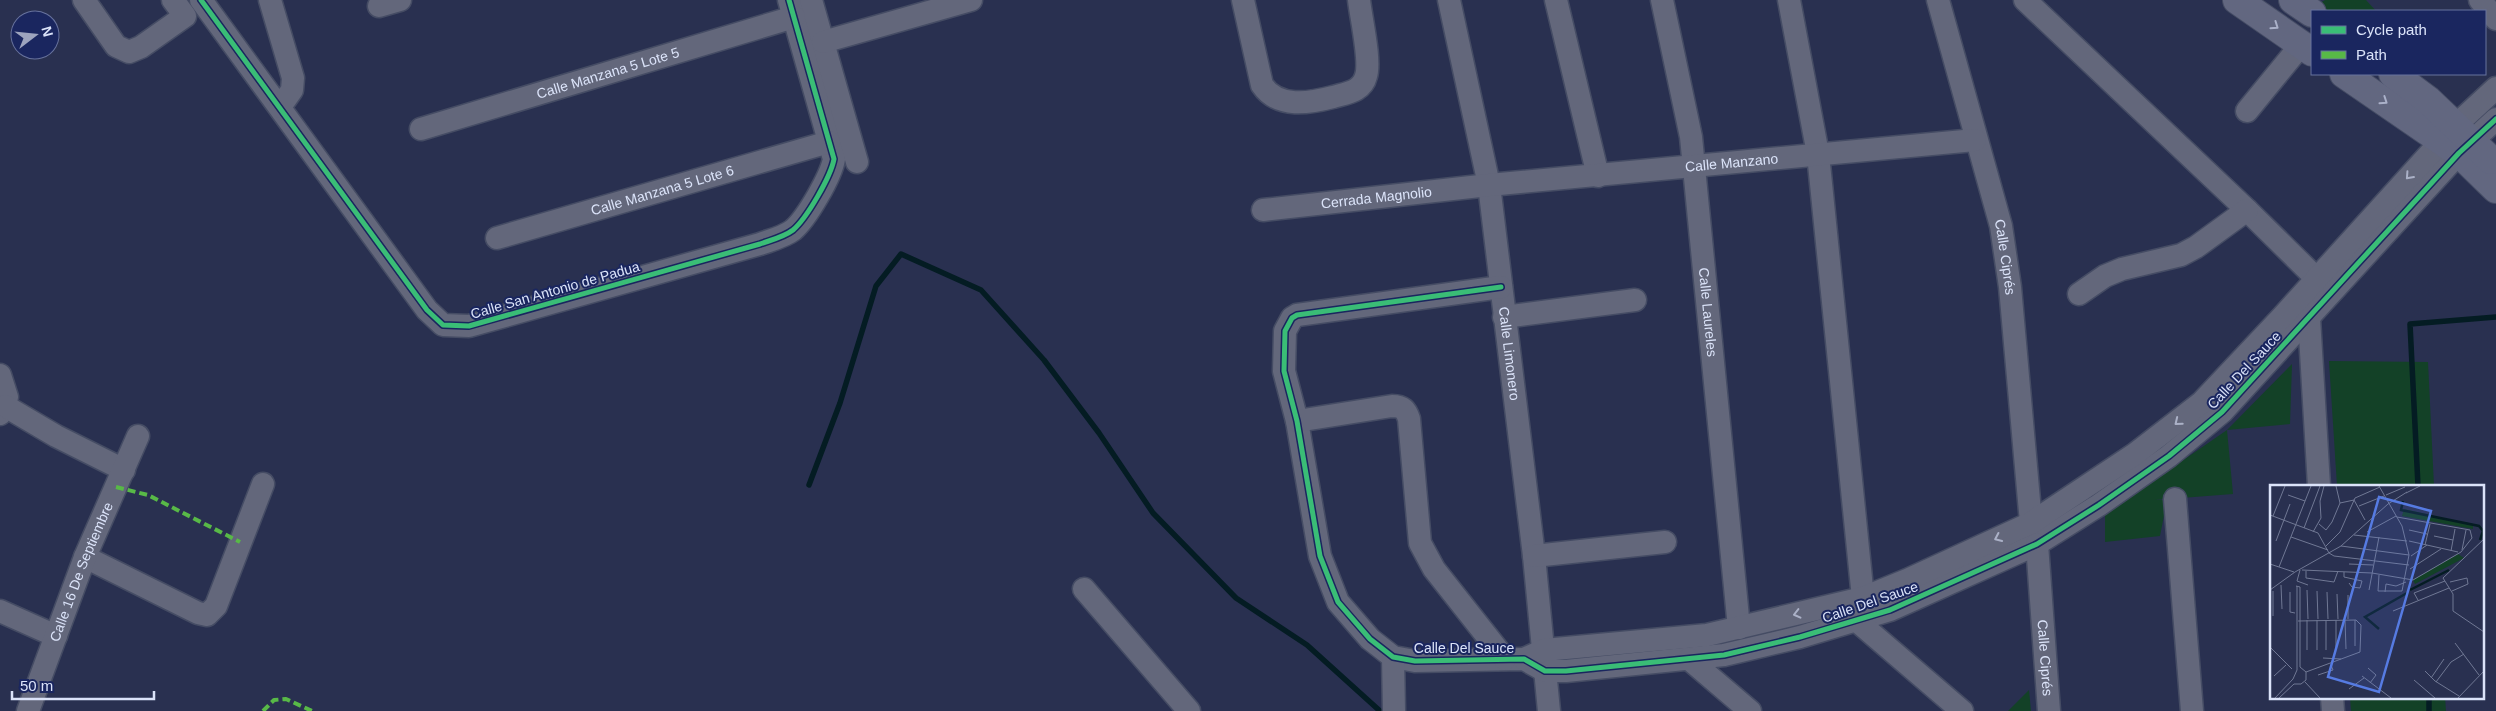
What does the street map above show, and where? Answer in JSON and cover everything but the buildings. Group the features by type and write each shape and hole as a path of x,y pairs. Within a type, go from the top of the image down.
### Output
{"main road":[{"path":"2237,0 2307,48"},
{"path":"2293,0 2311,12"},
{"path":"2346,75 2496,165"},
{"path":"2393,75 2457,140 2496,189"}],"street":[{"path":"84,0 116,46 128,52 141,47 179,8"},
{"name":"Calle San Antonio de Padua","path":"201,0 426,310 443,325 457,326 469,326 760,244 785,234 800,222 833,167 834,158 791,9"},
{"path":"270,0 293,78 292,90 280,107"},
{"path":"811,0 857,162"},
{"path":"824,42 971,0"},
{"path":"1243,0 1259,73 1266,91 1281,100 1300,103 1345,94 1361,86 1367,76 1359,0"},
{"name":"Calle Limonero","path":"1449,0 1489,185 1534,556 1529,660 1549,711"},
{"path":"1556,0 1598,176"},
{"name":"Calle Laureles","path":"1662,0 1689,128 1739,628"},
{"path":"1789,0 1818,154 1863,598"},
{"name":"Calle Ciprés","path":"1938,0 1975,140 1990,185 2006,256 2034,533 2049,711"},
{"path":"2025,0 2247,210 2316,278"},
{"path":"2480,0 2496,19"},
{"name":"Calle Manzana 5 Lote 5","path":"421,129 791,9"},
{"path":"2247,111 2307,48"},
{"path":"2457,140 2496,88"},
{"path":"2457,140 2496,119"},
{"name":"Calle Manzano","path":"1489,185 1975,140"},
{"name":"Calle Del Sauce","path":"1529,660 1566,671 1724,656 1857,621 1954,582 2034,533 2201,403 2302,296 2316,278 2457,140"},
{"name":"Calle Del Sauce","path":"1500,287 1297,315 1292,318 1285,331 1284,371 1297,421 1320,556 1338,602 1370,639 1393,657 1415,661 1529,660 1706,635 1739,628 1863,598 2034,533 2099,505 2183,445 2238,397 2309,318 2457,140"},
{"name":"Calle Manzana 5 Lote 6","path":"497,238 829,142"},
{"name":"Cerrada Magnolio","path":"1263,210 1489,185"},
{"path":"2079,294 2105,276 2122,269 2181,255 2196,247 2247,210"},
{"path":"2302,296 2309,318 2319,485"},
{"path":"1504,317 1635,300"},
{"path":"0,375 5,389 2,410 124,470"},
{"path":"1297,421 1392,406 1400,406 1406,411 1409,419 1420,543 1434,569 1529,660"},
{"name":"Calle 16 De Septiembre","path":"28,711 85,557 138,436"},
{"path":"85,557 198,613 207,615 216,606 263,484"},
{"path":"2175,499 2192,711"},
{"path":"1534,556 1666,542"},
{"path":"1084,589 1189,711"},
{"path":"0,611 56,636"},
{"path":"1857,621 1962,711"},
{"path":"1393,657 1394,711"},
{"path":"1689,659 1750,711"},
{"path":"2332,698 2333,711"}],"green space":[{"path":"2325,0 2366,0 2375,10 2325,10 2317,5"},
{"path":"2329,361 2428,362 2434,485 2337,485"},
{"path":"2292,364 2290,424 2227,430"},
{"path":"2227,430 2233,494 2155,500 2167,500 2160,536 2105,542 2105,514"},
{"path":"2029,690 2031,711 2008,711"},
{"path":"2350,698 2445,698 2446,711 2351,711"}],"waterway":[{"path":"809,485 840,403 876,286 901,254 981,290 1044,360 1099,433 1153,513 1236,598 1307,645 1380,711"},
{"path":"2418,485 2410,324 2496,317"},
{"path":"2429,698 2429,711"}],"marked path":[{"path":"116,487 148,495 240,542"},
{"path":"263,711 274,700 286,699 312,711"}],"cycle path":[{"path":"201,0 427,310 443,325 469,326 760,244 782,236 799,224 818,196 834,159 789,0"},
{"path":"1501,287 1297,315 1292,318 1285,331 1284,371 1297,421 1320,556 1338,602 1370,639 1393,657 1415,661 1524,659 1545,671 1566,671 1724,655 1800,637 1890,610 2037,544 2099,505 2169,456 2222,412 2459,153 2496,119"}]}
